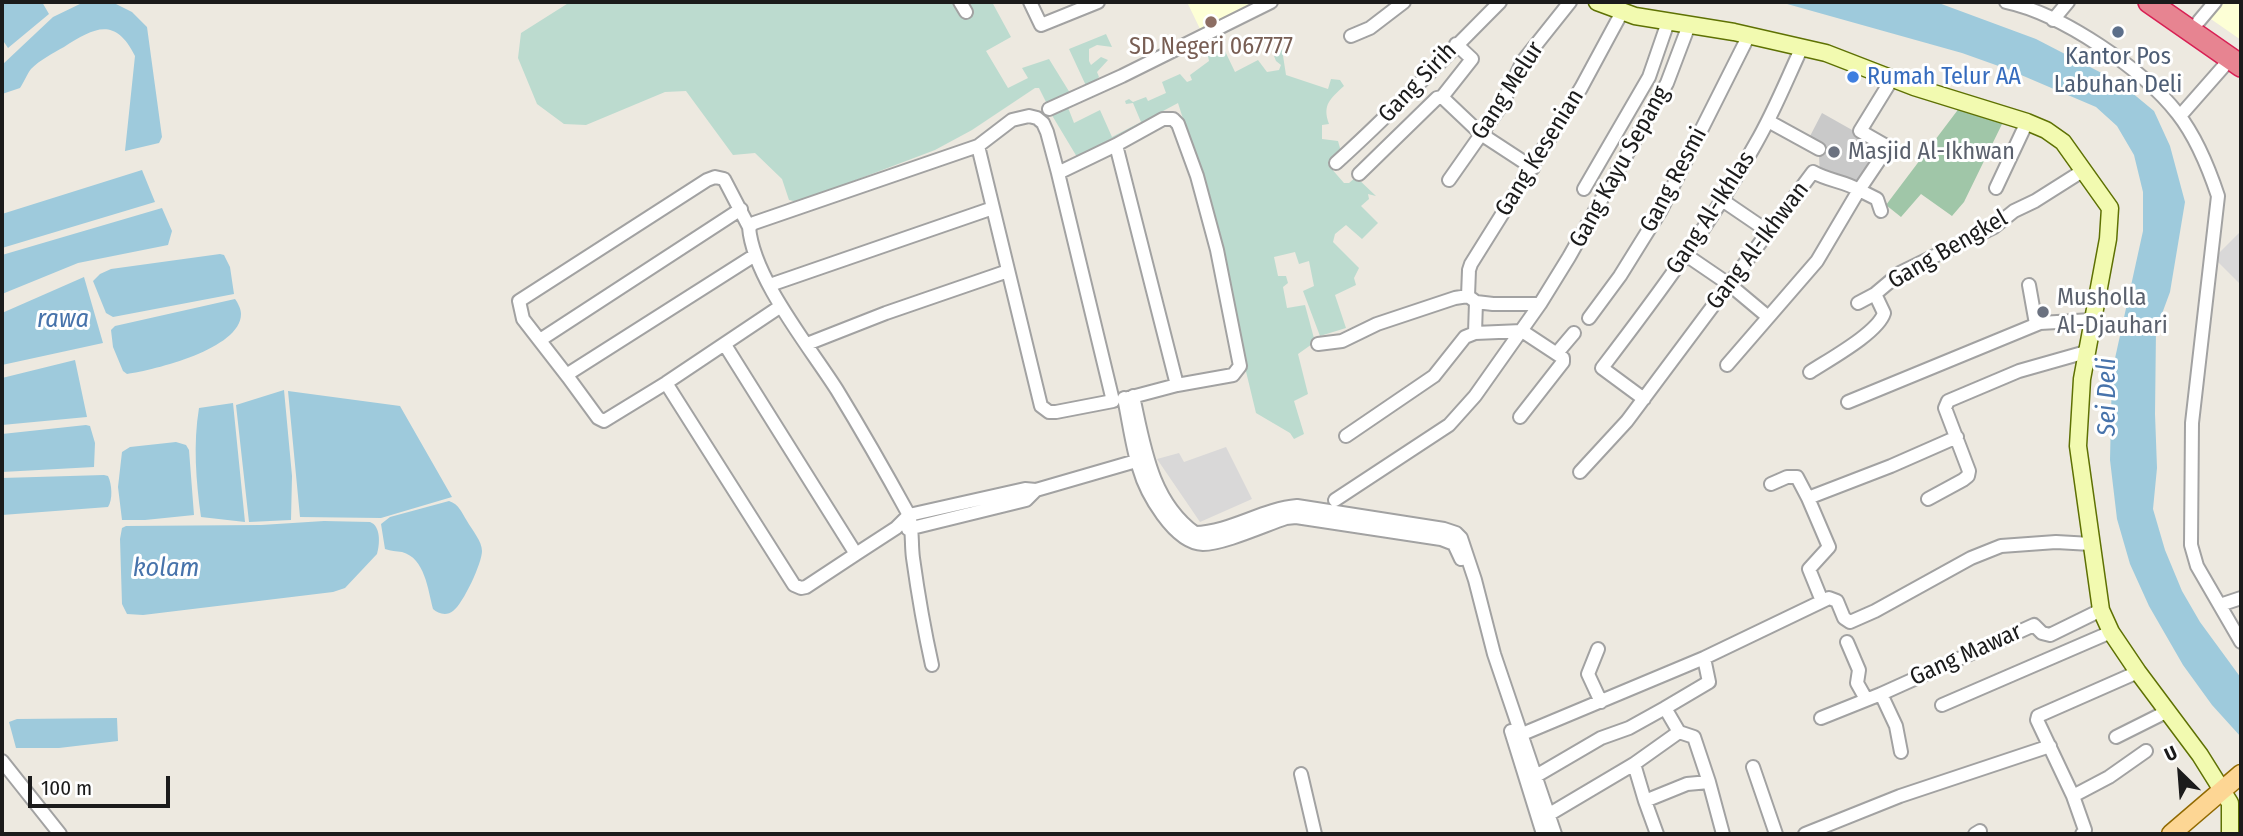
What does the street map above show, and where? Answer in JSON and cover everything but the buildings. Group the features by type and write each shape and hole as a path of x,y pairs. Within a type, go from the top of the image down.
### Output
{"highway":[{"path":"2150,2 2238,59"},
{"path":"2171,2 2199,20 2238,59"}],"main road":[{"path":"2171,834 2233,781"}],"street":[{"path":"1030,2 1041,25 1098,2"},
{"path":"1049,109 1271,2"},
{"path":"1351,36 1370,29 1404,2"},
{"name":"Gang Sirih","path":"1336,163 1386,118 1500,2"},
{"name":"Gang Melur","path":"1449,180 1501,106 1523,61 1570,2"},
{"path":"1597,2 1622,12 1802,47 2027,122 2046,130 2063,142 2110,208 2108,239 2082,379 2078,446 2101,610 2111,632 2138,672 2200,755 2233,781 2230,834"},
{"path":"2006,2 2053,20 2086,37 2148,81 2180,116 2209,170 2218,196 2192,423 2191,545 2197,566 2241,642"},
{"path":"2053,20 2067,2"},
{"path":"2199,20 2215,2"},
{"name":"Gang Kesenian","path":"1475,333 1469,270 1471,264 1581,88 1622,12"},
{"path":"1584,189 1649,77 1668,22"},
{"name":"Gang Kayu Sepang","path":"1335,500 1449,425 1463,412 1541,304 1667,83 1689,25"},
{"name":"Gang Resmi","path":"1588,318 1620,276 1661,210 1749,35"},
{"path":"1359,174 1437,98 1442,97 1472,59 1456,44"},
{"name":"Gang Al-Ikhlas","path":"1644,399 1602,368 1686,255 1722,200 1768,121 1802,47"},
{"path":"2180,116 2238,59"},
{"path":"1727,365 1817,261 1888,147 1860,131 1892,79"},
{"path":"1442,97 1481,134 1533,168"},
{"path":"749,227 754,223 978,146 1012,120 1029,116 1037,118 1043,123 1046,132 1142,459 1183,531 1207,533 1221,530 1281,509 1444,528 1456,533 1461,538 1475,580 1485,635 1548,832"},
{"path":"978,146 1038,398 1044,409 1056,412 1233,375 1240,366 1217,250 1197,176 1178,124 1173,119 1163,119 1058,173"},
{"path":"1768,121 1819,149"},
{"path":"1996,188 2027,122"},
{"path":"1116,145 1177,385"},
{"name":"Gang Bengkel","path":"1811,372 1881,320 1884,313 1875,295 1900,273 1994,227 2014,211 2084,170"},
{"name":"Gang Al-Ikhwan","path":"1580,472 1628,421 1813,172 1826,179 1842,181 1859,190"},
{"path":"781,306 666,383 602,421 523,319 519,301 707,180 715,177 723,179 741,209 749,227 755,255 781,306 853,415 909,515 913,529 913,562 932,665"},
{"path":"1859,190 1877,199 1881,211"},
{"path":"1722,200 1769,232"},
{"path":"770,285 993,208"},
{"path":"540,340 741,209"},
{"path":"568,377 755,255"},
{"path":"1686,255 1730,285 1767,316"},
{"path":"807,344 886,313 1008,271"},
{"path":"2029,285 2036,324"},
{"path":"1858,303 1875,295"},
{"path":"1318,344 1342,341 1377,324 1455,298 1510,306 1541,304"},
{"path":"1848,402 2036,324 2061,320 2092,320"},
{"path":"1346,436 1434,376 1465,337 1475,333 1522,331 1557,353 1563,362 1520,417"},
{"path":"1557,353 1574,333"},
{"path":"725,345 856,554"},
{"path":"1928,499 1968,476 1969,467 1945,408 1948,401 2019,370 2086,352"},
{"path":"666,383 794,585 806,587 896,528 909,515 1025,489 1036,490 1142,459"},
{"path":"1808,498 1958,437"},
{"path":"1771,484 1787,477 1797,477 1808,498 1829,547 1809,569 1822,601"},
{"path":"896,528 913,529 1026,499 1036,490"},
{"path":"932,510 936,523"},
{"path":"1520,734 1704,658 1822,601 1833,598 1837,601 1844,618 1850,622 1971,558 2001,546 2056,542 2091,544"},
{"path":"2220,605 2241,598"},
{"name":"Gang Mawar","path":"1821,718 2034,625 2042,633 2050,635 2101,610"},
{"path":"1942,705 2111,632"},
{"path":"1847,642 1860,670 1857,683 1866,699"},
{"path":"1598,649 1588,674 1601,702"},
{"path":"1536,776 1601,738 1629,728 1709,682 1704,658"},
{"path":"2082,834 2085,830 2073,796 2037,720 2038,716 2138,672"},
{"path":"1502,691 1536,776 1548,815 1548,832"},
{"path":"1881,694 1896,726 1901,752"},
{"path":"1665,708 1679,732 1694,737 1723,834"},
{"path":"2116,737 2168,710"},
{"path":"1548,815 1634,764 1679,732"},
{"path":"1805,834 1900,796 2049,747"},
{"path":"2073,796 2109,777 2146,751"},
{"path":"2,761 60,834"},
{"path":"1634,764 1657,834"},
{"path":"1753,767 1776,834"},
{"path":"1301,774 1315,834"},
{"path":"1645,801 1687,784 1709,782"}],"shaded area":[{"path":"570,2 992,2 1011,37 986,51 1008,88 1028,78 1022,68 1049,59 1070,93 1047,104 1039,88 1035,88 972,130 935,150 798,202 789,200 782,179 755,153 733,155 686,91 665,92 586,125 564,124 537,104 518,58 521,33"},
{"name":"SD Negeri 067777","path":"1187,2 1265,2 1202,33"},
{"path":"2221,2 2241,2 2241,40 2208,17"},
{"path":"1106,34 1112,47 1097,45 1089,49 1091,65 1101,57 1108,60 1097,72 1099,77 1095,81 1096,86 1088,90 1069,49"},
{"path":"1224,49 1235,72 1258,60 1267,72 1279,70 1281,65 1274,56 1282,49 1286,75 1328,89 1331,79 1340,80 1344,86 1327,107 1329,124 1322,125 1322,139 1338,141 1342,155 1330,167 1344,183 1349,183 1356,177 1376,196 1368,194 1369,199 1361,206 1378,223 1362,239 1346,225 1335,234 1333,242 1359,268 1354,278 1356,285 1335,295 1346,328 1320,336 1303,291 1314,286 1309,261 1299,264 1295,252 1274,257 1278,276 1286,276 1288,283 1283,287 1287,308 1305,305 1315,342 1298,354 1308,394 1294,401 1304,434 1294,439 1290,433 1256,413 1192,147 1178,103 1077,157 1050,112 1067,105 1074,123 1100,110 1112,137 1141,122 1133,103 1126,104 1125,101 1129,99 1133,102 1146,97 1148,101 1166,93 1162,82 1180,74 1187,82 1192,80 1190,75 1209,61 1208,56"},
{"path":"1960,107 2003,122 1964,202 1952,216 1921,194 1901,217 1886,205"},
{"name":"Masjid Al-Ikhwan","path":"1822,113 1884,148 1860,186 1820,175 1819,156 1822,152 1808,140"},
{"path":"2241,231 2241,285 2214,258"},
{"path":"1226,447 1252,499 1200,522 1157,459 1179,453 1184,462"}],"water":[{"path":"2,2 42,2 49,14 8,48 2,39"},
{"path":"84,2 112,2 132,12 147,27 162,137 159,143 125,151 135,56 120,35 112,31 94,31 75,40 35,66 20,88 2,94 2,65 53,17"},
{"path":"1780,2 1936,2 2036,39 2119,82 2154,111 2170,146 2185,202 2170,292 2156,330 2157,468 2153,509 2165,550 2182,591 2200,622 2241,678 2241,737 2212,705 2183,665 2149,606 2130,564 2117,519 2110,460 2112,372 2143,231 2143,192 2134,155 2117,126 2096,107 2007,69 1962,53"},
{"name":"rawa","path":"142,170 155,202 2,248 2,214"},
{"name":"rawa","path":"162,208 172,231 168,245 78,263 2,294 2,255"},
{"path":"224,255 230,267 234,294 113,317 106,313 93,281 111,269"},
{"name":"rawa","path":"84,277 103,343 2,365 2,313"},
{"path":"235,299 241,314 237,326 227,338 194,356 156,368 127,374 123,371 113,347 111,330 115,326"},
{"path":"75,360 87,417 2,425 2,378"},
{"path":"284,390 292,476 291,520 249,522 236,405"},
{"path":"288,391 400,406 452,497 381,518 300,517"},
{"path":"233,403 245,522 201,517 198,490 196,449 199,408"},
{"path":"90,426 95,443 94,467 2,472 2,434"},
{"path":"176,442 186,445 189,450 194,515 122,520 118,487 122,452 130,447"},
{"path":"108,476 111,487 108,507 2,515 2,478"},
{"path":"449,501 462,512 479,539 482,551 467,592 451,613 445,614 433,609 427,584 416,561 410,555 385,549 381,524 390,517"},
{"name":"kolam","path":"324,521 370,522 378,531 377,554 345,588 333,592 143,615 127,614 122,604 120,539 122,528 126,526 261,525"},
{"path":"117,718 118,741 59,748 16,748 9,722 17,719"}],"place":[{"name":"SD Negeri 067777","path":"1211,22"},
{"name":"Kantor Pos Labuhan Deli","path":"2118,32"},
{"name":"Rumah Telur AA","path":"1853,77"},
{"name":"Masjid Al-Ikhwan","path":"1834,152"},
{"name":"Musholla Al-Djauhari","path":"2043,312"}],"water label":[{"name":"Sei Deli","path":"2108,397"}]}
